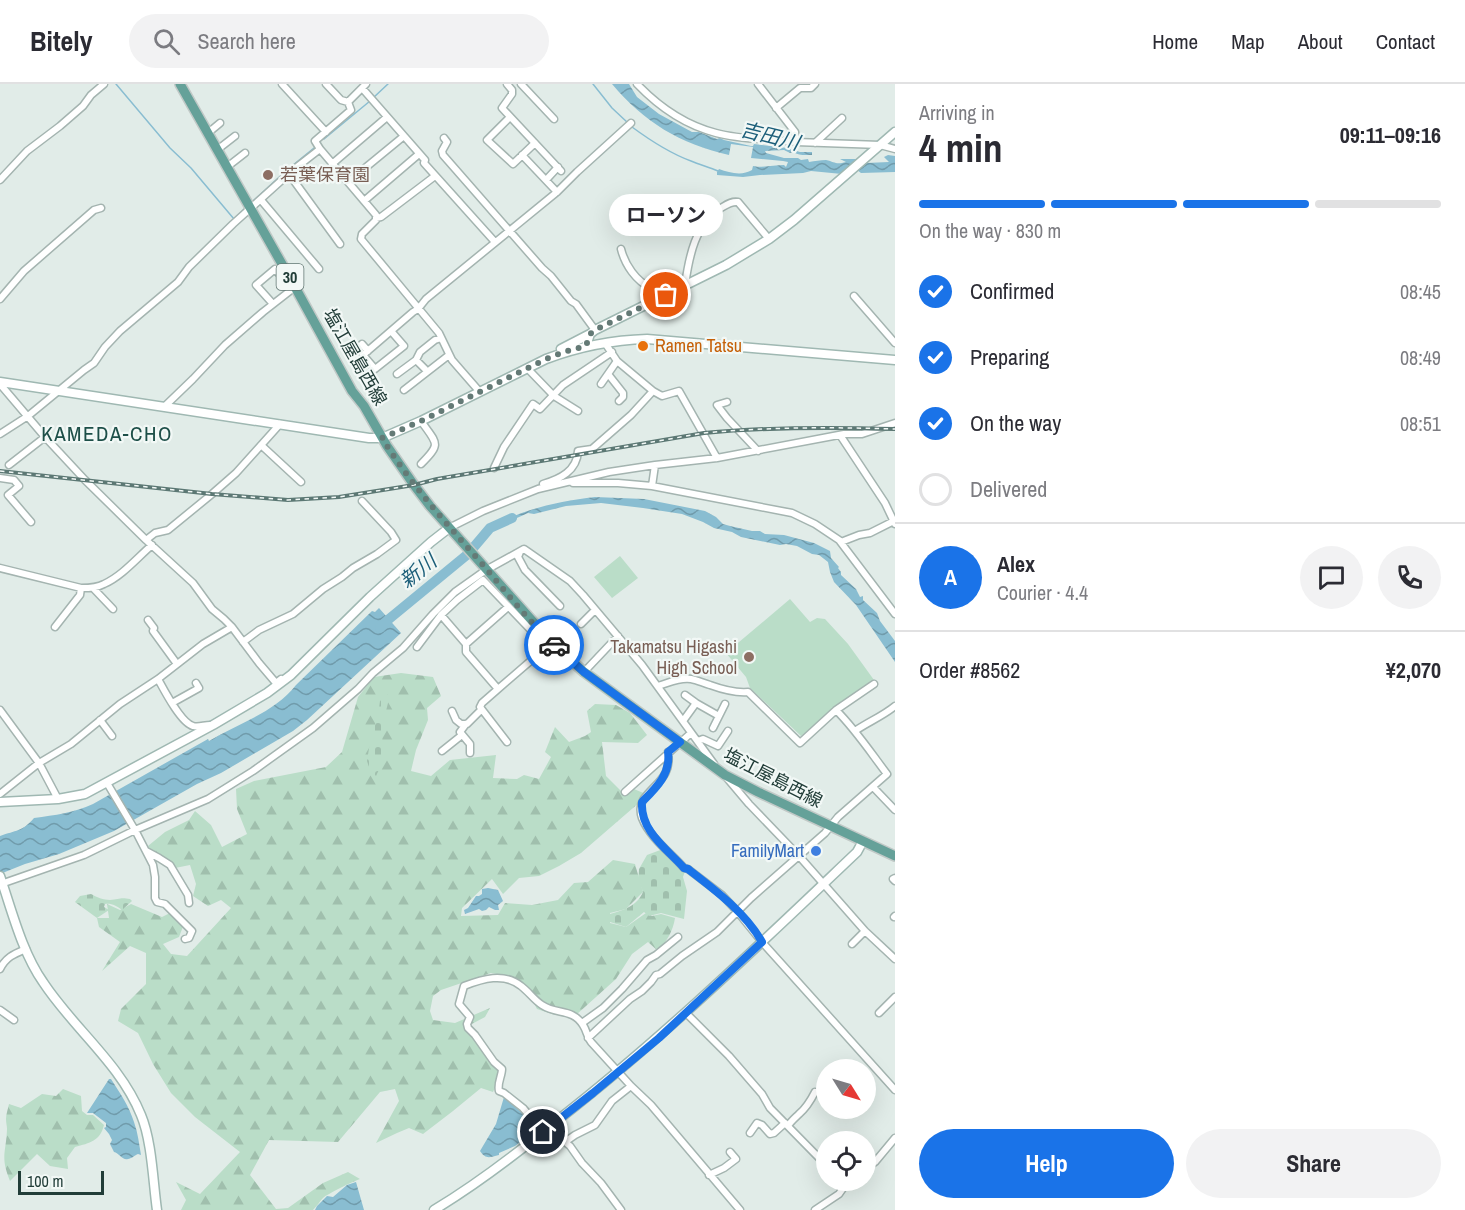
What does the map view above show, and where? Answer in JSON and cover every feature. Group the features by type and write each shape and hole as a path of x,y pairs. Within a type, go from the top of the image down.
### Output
{"main road":[{"name":"塩江屋島西線","path":"180,84 352,391 364,406 382,438 414,485 549,645 722,773 895,856"}],"street":[{"path":"0,180 27,151 68,120 104,84"},
{"path":"282,84 326,132"},
{"path":"288,91 295,84"},
{"path":"326,84 341,100 348,102"},
{"path":"507,84 512,94 502,108 560,169 546,180"},
{"path":"522,84 554,119"},
{"path":"637,84 660,105 679,118 716,133 796,142 880,145 895,149"},
{"path":"758,84 795,132 796,142"},
{"path":"777,108 800,88 811,88 815,84"},
{"path":"348,102 364,86 372,99 424,160 424,164 495,242"},
{"path":"348,102 351,110 315,141 376,215 376,218"},
{"path":"332,164 387,117"},
{"path":"510,117 488,140 513,164 535,143"},
{"path":"816,143 842,118"},
{"path":"208,133 220,123"},
{"path":"391,331 404,346 375,369 363,356 368,351 391,331 418,309 426,299 557,192 631,123"},
{"path":"546,359 559,350 769,240 895,132"},
{"path":"217,150 235,136"},
{"path":"348,182 404,136"},
{"path":"444,138 447,142 442,151 443,155 576,304 593,332"},
{"path":"0,434 28,416 94,363 112,339 178,282 189,267 249,206 261,200 320,149"},
{"path":"227,167 245,153"},
{"path":"364,201 419,154"},
{"path":"522,155 557,192"},
{"path":"289,174 340,243"},
{"path":"376,218 381,218 435,176"},
{"path":"261,200 319,268"},
{"path":"686,285 694,244 710,215 725,205 734,201 738,202 769,240"},
{"path":"0,299 24,271 94,210 101,208"},
{"path":"376,218 362,234 361,239 439,333 449,355 479,391"},
{"path":"621,249 624,260 639,280 651,288 660,283 666,295"},
{"path":"164,407 225,345 294,288 275,269 256,285 273,304"},
{"path":"0,285 7,292"},
{"path":"854,296 895,343"},
{"path":"586,346 593,332"},
{"path":"397,374 416,360 420,352 441,338"},
{"path":"0,383 369,438 382,438 546,359 586,346 626,339 895,360"},
{"path":"605,343 617,361 653,391 662,396 679,391 717,458"},
{"path":"362,344 368,351"},
{"path":"494,468 504,447 533,404 540,409 563,385 612,352"},
{"path":"404,390 449,355"},
{"path":"416,360 425,369"},
{"path":"601,384 617,361"},
{"path":"527,368 554,396 578,411"},
{"path":"608,374 623,393 619,401"},
{"path":"0,383 85,480 193,583 212,609 232,627 276,683 296,665 300,666"},
{"path":"538,489 542,484 565,475 577,461 578,451 592,449 632,416 653,391"},
{"path":"727,402 717,405 758,450"},
{"path":"421,421 436,442 434,451 421,464"},
{"path":"0,802 58,799 86,794 109,786 267,693 291,675 370,597 431,543 483,511 538,489 609,472 717,458 840,435 862,434 895,423"},
{"path":"146,540 155,533 168,530 183,519 236,472 280,424"},
{"path":"840,435 885,503 894,523 841,542"},
{"path":"9,465 45,437"},
{"path":"261,445 300,482"},
{"path":"652,486 655,465"},
{"path":"0,478 14,480 19,486 8,495 31,522"},
{"path":"566,483 618,483 652,486 792,513 815,524 841,542 895,614"},
{"path":"243,642 259,630 293,614 323,589 396,540 362,501"},
{"path":"0,568 81,588 93,588 119,574 152,545"},
{"path":"157,1210 146,1131 137,1106 116,1072 53,996 34,968 1,881 84,855 208,799 253,771 313,728 358,689 373,673 404,648 443,603 469,581 485,568 524,549 570,581 658,686 722,773 865,931 895,958"},
{"path":"520,551 518,557 525,570 560,606"},
{"path":"417,647 441,615 483,580 549,645 480,707 507,742"},
{"path":"55,627 80,595 81,588"},
{"path":"93,588 113,609"},
{"path":"466,644 508,607"},
{"path":"580,624 595,610"},
{"path":"441,615 466,644 466,652 498,689"},
{"path":"148,620 154,628 153,631 177,664"},
{"path":"0,794 39,763 71,744 134,694 158,679 203,644 232,627"},
{"path":"584,672 618,636"},
{"path":"658,686 682,678 748,692 800,743 836,710 874,684"},
{"path":"158,679 172,703 191,726 213,725"},
{"path":"172,703 199,688 196,683"},
{"path":"685,695 696,704 719,716"},
{"path":"683,721 696,704"},
{"path":"713,728 725,704"},
{"path":"855,731 895,706"},
{"path":"0,710 39,763 58,799"},
{"path":"470,753 470,744 460,732 482,710"},
{"path":"588,1038 630,999 642,991 656,975 717,932 838,817 887,774 836,710"},
{"path":"452,711 456,720 461,724 467,724"},
{"path":"100,720 112,736"},
{"path":"698,741 703,739 718,746 728,731"},
{"path":"625,792 691,733"},
{"path":"442,751 462,735"},
{"path":"668,752 666,771 661,781 642,802 642,818 649,829 684,868 714,889 737,911 895,1090"},
{"path":"109,786 153,865 155,898 158,902 165,904 192,931 189,938 185,939"},
{"path":"873,787 895,810"},
{"path":"749,804 758,792"},
{"path":"434,1210 480,1182 618,1072 686,1013 823,885 857,852 863,841"},
{"path":"146,851 170,866 188,895 189,903"},
{"path":"852,944 865,931"},
{"path":"582,1023 603,1008 648,960 678,937"},
{"path":"0,969 9,956 26,949"},
{"path":"621,1210 601,1182 582,1163 570,1146 543,1132 523,1108 499,1090 502,1069 468,1028 470,1017 459,1004 464,986 495,977 509,979 521,986 543,1006 576,1017 587,1031 588,1038 663,1120 740,1210"},
{"path":"879,1012 895,997"},
{"path":"0,1010 14,1020"},
{"path":"686,1013 729,1056 762,1094 770,1108 816,1155"},
{"path":"564,1142 596,1125 612,1101 631,1086"},
{"path":"750,1133 757,1123 770,1134 774,1133 800,1114 814,1092"},
{"path":"876,1161 895,1138"},
{"path":"709,1174 724,1168 736,1159 730,1152"},
{"path":"815,1210 841,1191"}],"green space":[{"path":"620,556 638,578 612,598 594,577"},
{"path":"790,599 810,622 817,618 825,619 848,644 874,680 801,736 750,688 746,677 726,653"},
{"path":"401,673 433,677 441,696 427,708 428,720 416,750 411,771 431,776 450,760 496,755 493,778 517,779 524,775 539,779 551,757 545,752 555,727 569,742 585,736 591,732 587,711 595,704 616,705 630,713 647,735 638,743 602,742 606,776 624,794 634,789 648,795 581,853 559,866 539,876 519,878 503,894 492,879 462,908 461,916 498,915 505,903 532,905 558,900 574,883 588,882 613,860 635,864 643,892 626,909 610,913 610,923 626,927 646,913 652,916 661,914 675,918 671,932 658,951 648,942 632,954 616,979 576,1015 555,1015 537,1009 529,994 511,977 491,973 441,990 433,996 430,1011 433,1020 455,1023 490,1008 485,1017 468,1026 501,1074 493,1092 481,1088 423,1134 409,1128 376,1143 399,1101 395,1089 380,1092 338,1142 269,1140 250,1175 276,1209 288,1208 323,1183 348,1172 360,1179 325,1196 313,1210 181,1210 186,1200 176,1182 200,1194 240,1152 195,1117 171,1093 138,1033 118,1021 121,1009 146,984 146,953 130,946 102,971 120,942 99,927 97,918 109,918 107,904 120,910 131,904 162,917 170,913 184,924 179,937 163,944 171,954 187,956 231,908 221,900 208,906 193,896 196,884 190,865 175,868 162,856 153,853 148,846 165,832 189,820 195,811 211,825 222,847 247,834 237,809 236,789 254,781 326,767 342,752 358,697 374,677"},
{"path":"387,694 389,699 382,736 384,759 376,776 367,761 370,735 378,716 380,701"},
{"path":"663,849 685,871 683,877 687,891 684,919 661,913 649,916 644,912 626,927 610,922 610,914 630,907 640,897 643,892 638,879 639,869 647,855"},
{"path":"91,894 110,900 124,898 132,901 122,910 114,905 105,904 104,907 109,910 97,918 75,902 80,896"},
{"path":"63,1089 81,1096 82,1111 87,1115 93,1115 104,1125 100,1135 90,1142 75,1147 67,1158 68,1169 50,1166 37,1154 10,1181 4,1160 6,1117 9,1104 21,1108 42,1094 56,1096"}],"water":[{"path":"612,84 629,84 637,97 659,114 692,132 751,146 754,144 812,152 812,155 805,155 784,150 765,151 784,158 808,159 809,162 826,160 840,163 846,162 840,159 858,159 866,163 889,162 884,157 895,156 895,172 861,173 857,170 842,174 811,171 743,177 717,175 719,169 740,173 752,170 753,166 784,165 786,167 788,162 751,158 753,147 731,144 729,155 679,138 637,110"},
{"path":"595,497 644,499 705,511 723,524 765,534 784,535 814,543 830,551 831,558 839,567 841,575 877,613 880,621 895,641 895,662 856,605 834,582 828,562 819,555 797,546 741,537 682,514 601,503 566,506 534,514 528,513 499,526 501,522 535,509"},
{"path":"379,608 401,633 293,731 114,831 59,854 0,874 0,836 22,828 34,818 72,812 93,804 208,739 209,741 267,710 287,695 372,611 375,612"},
{"path":"482,889 498,890 503,901 498,905 499,910 489,907 486,910 479,909 465,914 464,910 476,896 482,894"},
{"path":"109,1079 132,1116 141,1155 126,1159 114,1152 110,1144 112,1140 104,1128 106,1123 93,1113 87,1113"},
{"path":"504,1097 536,1130 499,1155 486,1157 480,1151 496,1124"},
{"path":"356,1182 364,1210 315,1210 327,1196 333,1197 347,1185"}],"waterway":[{"path":"116,84 234,219"},
{"path":"373,98 388,84"},
{"path":"593,84 612,108 628,123"},
{"path":"324,139 370,101"},
{"path":"632,127 675,154 718,171"},
{"path":"252,202 314,148"},
{"path":"237,217 246,207"},
{"name":"新川","path":"380,628 468,554 490,528 512,518"}],"railway":[{"path":"0,471 288,500 339,497 414,485 437,479 704,433 799,428 895,429"}],"way so far":[{"path":"554,645 430,506 382,438 546,359 586,346 590,334 595,330 666,295"}],"place":[{"name":"若葉保育園","path":"268,175"},
{"name":"ローソン","path":"666,295"},
{"name":"Ramen Tatsu","path":"643,346"},
{"name":"Takamatsu Higashi High School","path":"749,657"},
{"name":"FamilyMart","path":"816,851"}],"district":[{"name":"KAMEDA-CHO","path":"107,434"}],"route":[{"path":"543,1132 659,1038 762,942 722,896 684,868 660,843 642,818 642,802 661,781 666,771 668,752 680,742 584,672 554,645"}],"water label":[{"name":"吉田川","path":"770,136"}]}
